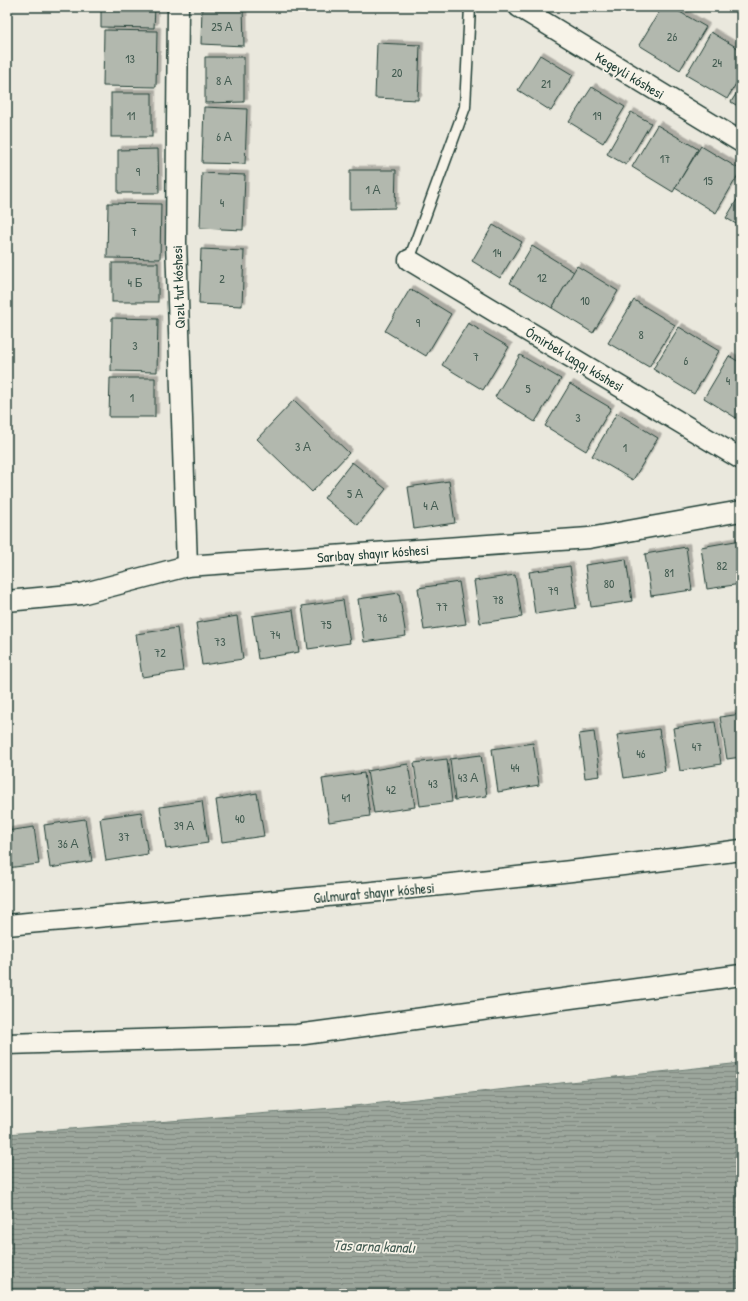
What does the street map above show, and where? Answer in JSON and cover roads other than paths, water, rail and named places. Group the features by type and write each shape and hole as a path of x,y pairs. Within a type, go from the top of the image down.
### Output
{"street":[{"name":"Qızıl tut kóshesi","path":"178,7 176,242 187,566"},
{"name":"Kegeyli kóshesi","path":"519,7 741,142"},
{"name":"Ómirbek laqqı kóshesi","path":"409,260 741,459"},
{"name":"Sarıbay shayır kóshesi","path":"7,601 81,594 187,566 589,538 741,511"},
{"name":"Gulmurat shayır kóshesi","path":"7,925 407,889 626,865 741,850"},
{"path":"7,1044 296,1035 741,975"}],"lane":[{"path":"409,260 465,107 470,7"}],"water":[{"name":"Tas arna kanalı","path":"741,1063 741,1293 7,1294 7,1134 345,1107"}]}
